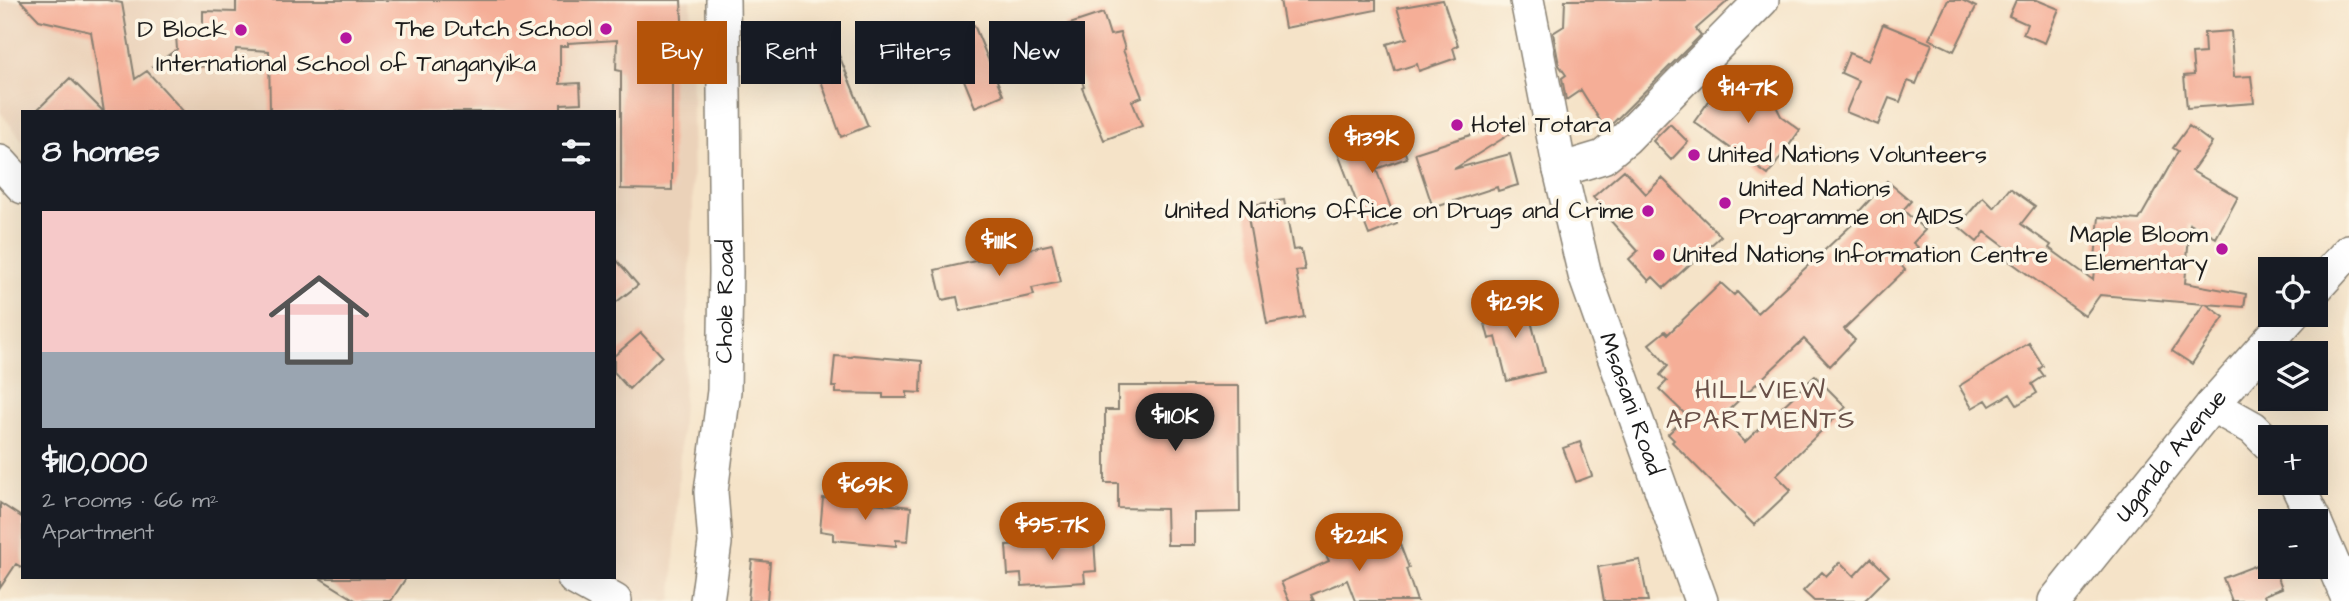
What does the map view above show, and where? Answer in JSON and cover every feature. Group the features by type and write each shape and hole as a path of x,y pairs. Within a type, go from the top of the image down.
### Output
{"street":[{"name":"Chole Road","path":"707,601 715,543 711,492 724,391 726,272 723,0"},
{"name":"Msasani Road","path":"1527,0 1560,170 1585,275 1701,601"},
{"path":"1560,170 1603,157 1611,151 1762,0"},
{"path":"0,162 21,185"},
{"path":"2328,274 2349,251"},
{"name":"Uganda Avenue","path":"2055,601 2213,405 2281,327"},
{"path":"2213,405 2258,433"},
{"path":"2328,552 2349,601"},
{"path":"576,579 615,601"}],"shaded area":[{"name":"International School of Tanganyika","path":"0,0 691,0 691,21 637,21 637,84 692,84 693,216 672,601 634,601 593,579 616,579 616,110 21,110 21,138 0,112"}],"building":[{"path":"20,0 107,0 122,3 135,79 147,71 182,110 104,110 91,32 39,20"},
{"path":"236,0 681,0 682,21 637,21 637,84 672,84 672,190 621,189 621,71 616,70 617,40 568,43 568,46 560,46 560,84 580,83 581,103 561,104 561,110 270,110 269,51 236,49 234,67 153,66 177,49 176,36 203,36 203,11 236,12"},
{"path":"1280,0 1376,0 1376,10 1285,28"},
{"path":"1443,0 1458,45 1453,48 1456,58 1419,71 1417,64 1395,71 1387,44 1407,38 1397,8"},
{"path":"1565,0 1729,0 1696,29 1701,35 1606,130 1581,90 1566,100 1562,78 1566,75 1559,65 1553,33 1564,26"},
{"path":"1948,0 1962,0 1976,7 1954,51 1929,39"},
{"path":"2016,0 2037,0 2059,9 2045,43 2023,34 2027,24 2009,16"},
{"path":"1103,13 1110,35 1120,33 1125,49 1123,50 1142,97 1132,101 1142,126 1104,140 1082,88 1085,84 1085,21 1079,21"},
{"path":"1883,24 1932,44 1916,84 1908,81 1900,102 1889,98 1878,125 1846,112 1859,81 1841,73 1849,53 1868,61"},
{"path":"975,27 989,61 989,84 998,84 1003,95 975,107 966,84 975,84"},
{"path":"2231,31 2234,77 2251,76 2254,103 2187,108 2184,76 2194,75 2192,54 2205,53 2204,33"},
{"path":"841,60 868,126 841,137 822,84 841,84"},
{"path":"1726,77 1750,94 1761,94 1774,102 1781,116 1800,130 1768,175 1694,122"},
{"path":"70,78 102,110 37,110"},
{"path":"1523,118 1526,124 1454,169 1510,154 1518,185 1498,191 1497,187 1433,208 1415,153"},
{"path":"1670,124 1688,142 1671,160 1653,141"},
{"path":"1395,126 1407,158 1376,169 1397,224 1369,235 1336,148"},
{"path":"2189,126 2212,143 2192,171 2238,197 2216,238 2190,224 2185,283 2246,294 2244,307 2206,304 2224,317 2192,364 2172,351 2204,304 2100,295 2085,316 2008,260 2013,253 1985,232 1977,242 1958,226 1983,197 1994,208 2010,188 2035,206 2021,224 2093,280 2099,217 2139,220 2178,151 2173,148"},
{"path":"1624,170 1646,194 1662,178 1721,236 1664,288 1653,277 1649,281 1629,259 1638,251 1599,208 1601,206 1593,197"},
{"path":"1887,181 1911,201 1903,210 1925,230 1913,243 1918,247 1901,265 1905,270 1844,329 1855,340 1830,366 1804,339 1721,417 1745,442 1815,376 1846,407 1776,475 1791,490 1754,525 1672,442 1674,440 1668,434 1687,416 1659,389 1667,381 1660,375 1668,366 1649,344 1665,331 1668,334 1721,283 1734,295 1737,292 1757,313 1857,220 1854,217"},
{"path":"1284,200 1293,250 1301,249 1305,270 1296,271 1304,317 1267,324 1246,206"},
{"path":"1052,244 1061,282 1032,288 1034,295 960,311 957,297 942,300 935,270"},
{"path":"616,259 638,285 616,302"},
{"path":"1526,301 1544,372 1507,381 1496,337 1489,339 1482,312"},
{"path":"641,333 662,356 629,389 616,374 616,354"},
{"path":"2029,343 2043,366 2039,369 2044,376 2032,384 2037,393 2017,405 2010,394 1990,406 1986,400 1972,408 1959,386"},
{"path":"835,356 922,361 921,393 907,392 907,398 883,398 883,394 836,393 836,387 832,387"},
{"path":"1118,386 1239,386 1240,512 1194,513 1194,545 1167,545 1166,509 1118,508 1118,483 1105,483 1105,410 1118,410"},
{"path":"1580,442 1592,476 1576,482 1563,448"},
{"path":"823,498 911,507 908,541 896,540 896,546 833,540 833,533 820,531"},
{"path":"0,503 21,517 21,567 16,564 0,588"},
{"path":"1394,529 1409,568 1406,569 1417,601 1355,601 1347,580 1311,595 1314,601 1289,601 1281,582 1329,561 1326,555"},
{"path":"1094,539 1096,571 1084,572 1085,582 1022,586 1021,574 1008,575 1006,545"},
{"path":"1871,558 1889,576 1864,601 1814,601 1803,591 1822,572 1826,576 1840,562 1854,576"},
{"path":"752,560 770,562 767,601 748,601"},
{"path":"1640,560 1648,601 1604,601 1598,567"},
{"path":"2258,565 2258,579 2279,579 2282,588 2264,595 2266,601 2232,601 2223,578"},
{"path":"322,579 405,579 391,601 357,601"}],"place":[{"name":"The Dutch School","path":"606,29"},
{"name":"D Block","path":"241,30"},
{"name":"International School of Tanganyika","path":"346,38"},
{"name":"Hotel Totara","path":"1457,125"},
{"name":"United Nations Volunteers","path":"1694,155"},
{"name":"United Nations Programme on AIDS","path":"1725,203"},
{"name":"United Nations Office on Drugs and Crime","path":"1648,211"},
{"name":"Maple Bloom Elementary","path":"2222,249"},
{"name":"United Nations Information Centre","path":"1659,255"}],"district":[{"name":"HILLVIEW APARTMENTS","path":"1761,405"}]}
